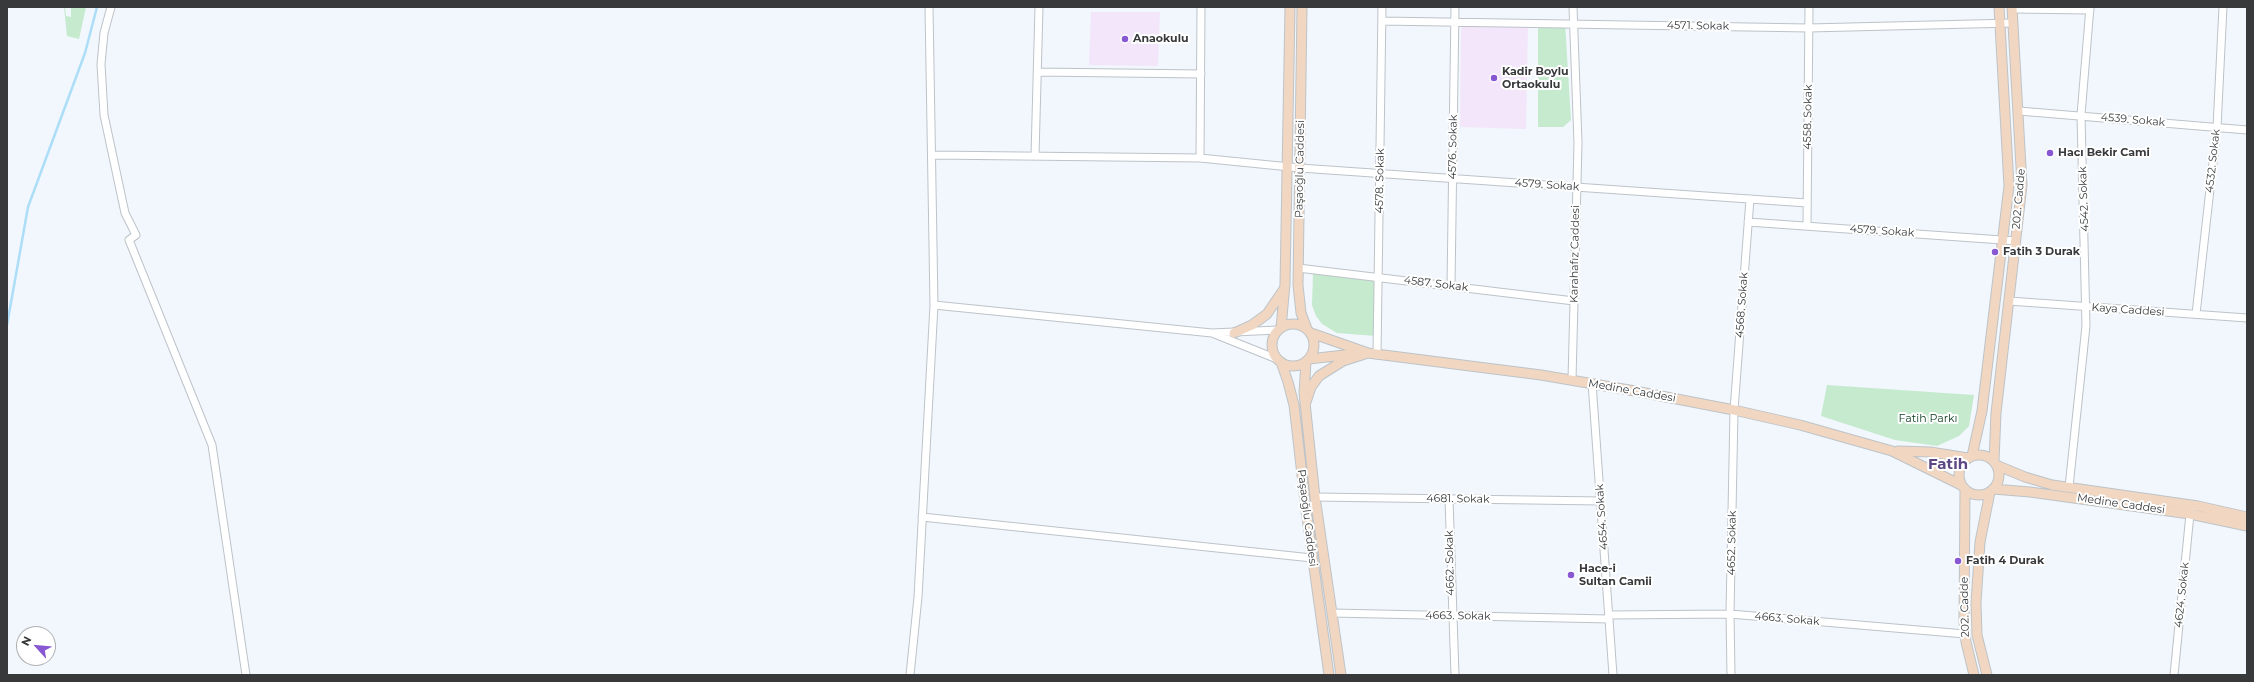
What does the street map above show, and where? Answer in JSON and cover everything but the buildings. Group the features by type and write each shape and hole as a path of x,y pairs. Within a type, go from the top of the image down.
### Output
{"street":[{"path":"111,7 104,33 101,64 104,115 125,213 136,235 129,240 212,445 246,675"},
{"path":"910,675 918,598 934,305 929,7"},
{"path":"1035,156 1039,7"},
{"path":"1200,158 1201,7"},
{"name":"Paşaoğlu Caddesi","path":"1280,329 1285,284 1290,7"},
{"name":"Paşaoğlu Caddesi","path":"1302,7 1298,268 1299,303 1309,331"},
{"name":"4578. Sokak","path":"1373,354 1378,277 1382,7"},
{"name":"4576. Sokak","path":"1451,286 1455,7"},
{"name":"Karahafız Caddesi","path":"1572,380 1578,143 1573,7"},
{"name":"4558. Sokak","path":"1807,226 1809,7"},
{"name":"202. Cadde","path":"1970,457 1982,411 2009,174 1999,7"},
{"name":"4532. Sokak","path":"2196,314 2217,127 2223,7"},
{"path":"2012,8 2090,8"},
{"name":"202. Cadde","path":"1995,463 1994,424 2016,241 2022,173 2012,8"},
{"name":"4542. Sokak","path":"2069,487 2086,307 2081,115 2090,8"},
{"name":"4571. Sokak","path":"1382,21 1809,28 2013,23"},
{"path":"1038,72 1201,74"},
{"name":"4539. Sokak","path":"2019,111 2247,130"},
{"name":"4579. Sokak","path":"932,155 1200,158 1287,167 1380,174 1807,202"},
{"name":"4568. Sokak","path":"1734,410 1750,199"},
{"name":"4579. Sokak","path":"1748,222 2016,241"},
{"name":"4587. Sokak","path":"1298,268 1574,301"},
{"path":"1234,333 1252,325 1267,314 1278,300 1285,284"},
{"name":"Kaya Caddesi","path":"2008,301 2247,318"},
{"path":"934,305 1212,333 1234,333 1280,329 1292,324 1298,324 1309,331 1314,344 1314,351 1307,361 1292,366 1212,333"},
{"path":"1279,360 1272,348 1272,341 1280,329"},
{"name":"Medine Caddesi","path":"1309,331 1373,354"},
{"path":"1305,405 1311,387 1319,376 1343,361 1373,354"},
{"name":"Medine Caddesi","path":"1307,361 1332,355 1373,354 1572,380 1734,410 1800,425 1892,451 1963,487"},
{"name":"Paşaoğlu Caddesi","path":"1279,360 1288,382 1294,406 1312,558 1329,675"},
{"name":"Paşaoğlu Caddesi","path":"1307,361 1303,383 1305,405 1315,497 1341,675"},
{"name":"4654. Sokak","path":"1592,384 1613,675"},
{"name":"4652. Sokak","path":"1731,675 1730,614 1734,410"},
{"name":"Medine Caddesi","path":"1892,451 1930,452 1970,457"},
{"path":"1981,455 1995,463 1999,475 1991,490 1975,495 1963,487 1959,478 1959,469 1970,457 1981,455"},
{"name":"Medine Caddesi","path":"1995,463 2035,480 2069,487 2198,506 2247,517"},
{"name":"202. Cadde","path":"1963,487 1965,634 1974,675"},
{"name":"202. Cadde","path":"1987,675 1977,635 1976,603 1980,542 1991,490"},
{"name":"Medine Caddesi","path":"1991,490 2045,494 2190,514 2247,526"},
{"name":"4681. Sokak","path":"1315,497 1600,501"},
{"name":"4662. Sokak","path":"1449,499 1451,616 1455,675"},
{"name":"4624. Sokak","path":"2174,675 2190,514"},
{"path":"922,517 1312,558"},
{"name":"4663. Sokak","path":"1332,613 1451,616 1609,617 1730,614 1965,634"}],"shaded area":[{"name":"Anaokulu","path":"1091,12 1160,12 1158,66 1089,65"},
{"name":"Kadir Boylu Ortaokulu","path":"1466,23 1528,25 1526,129 1460,127 1461,28"}],"green space":[{"path":"64,7 66,16 71,17 71,7 86,7 79,39 67,36"},
{"path":"1565,22 1571,120 1563,127 1538,127 1538,25"},
{"path":"1313,274 1376,281 1376,336 1337,333 1322,324 1316,316 1312,305"},
{"name":"Fatih Parkı","path":"1827,385 1974,395 1969,426 1959,436 1937,446 1895,440 1821,416"}],"waterway":[{"path":"7,325 28,207 85,53 97,7"}],"place":[{"name":"Anaokulu","path":"1125,39"},
{"name":"Kadir Boylu Ortaokulu","path":"1494,78"},
{"name":"Hacı Bekir Cami","path":"2050,153"},
{"name":"Fatih 3 Durak","path":"1995,252"},
{"name":"Fatih 4 Durak","path":"1958,561"},
{"name":"Hace-i Sultan Camii","path":"1571,575"}],"district":[{"name":"Fatih","path":"1948,465"}]}
